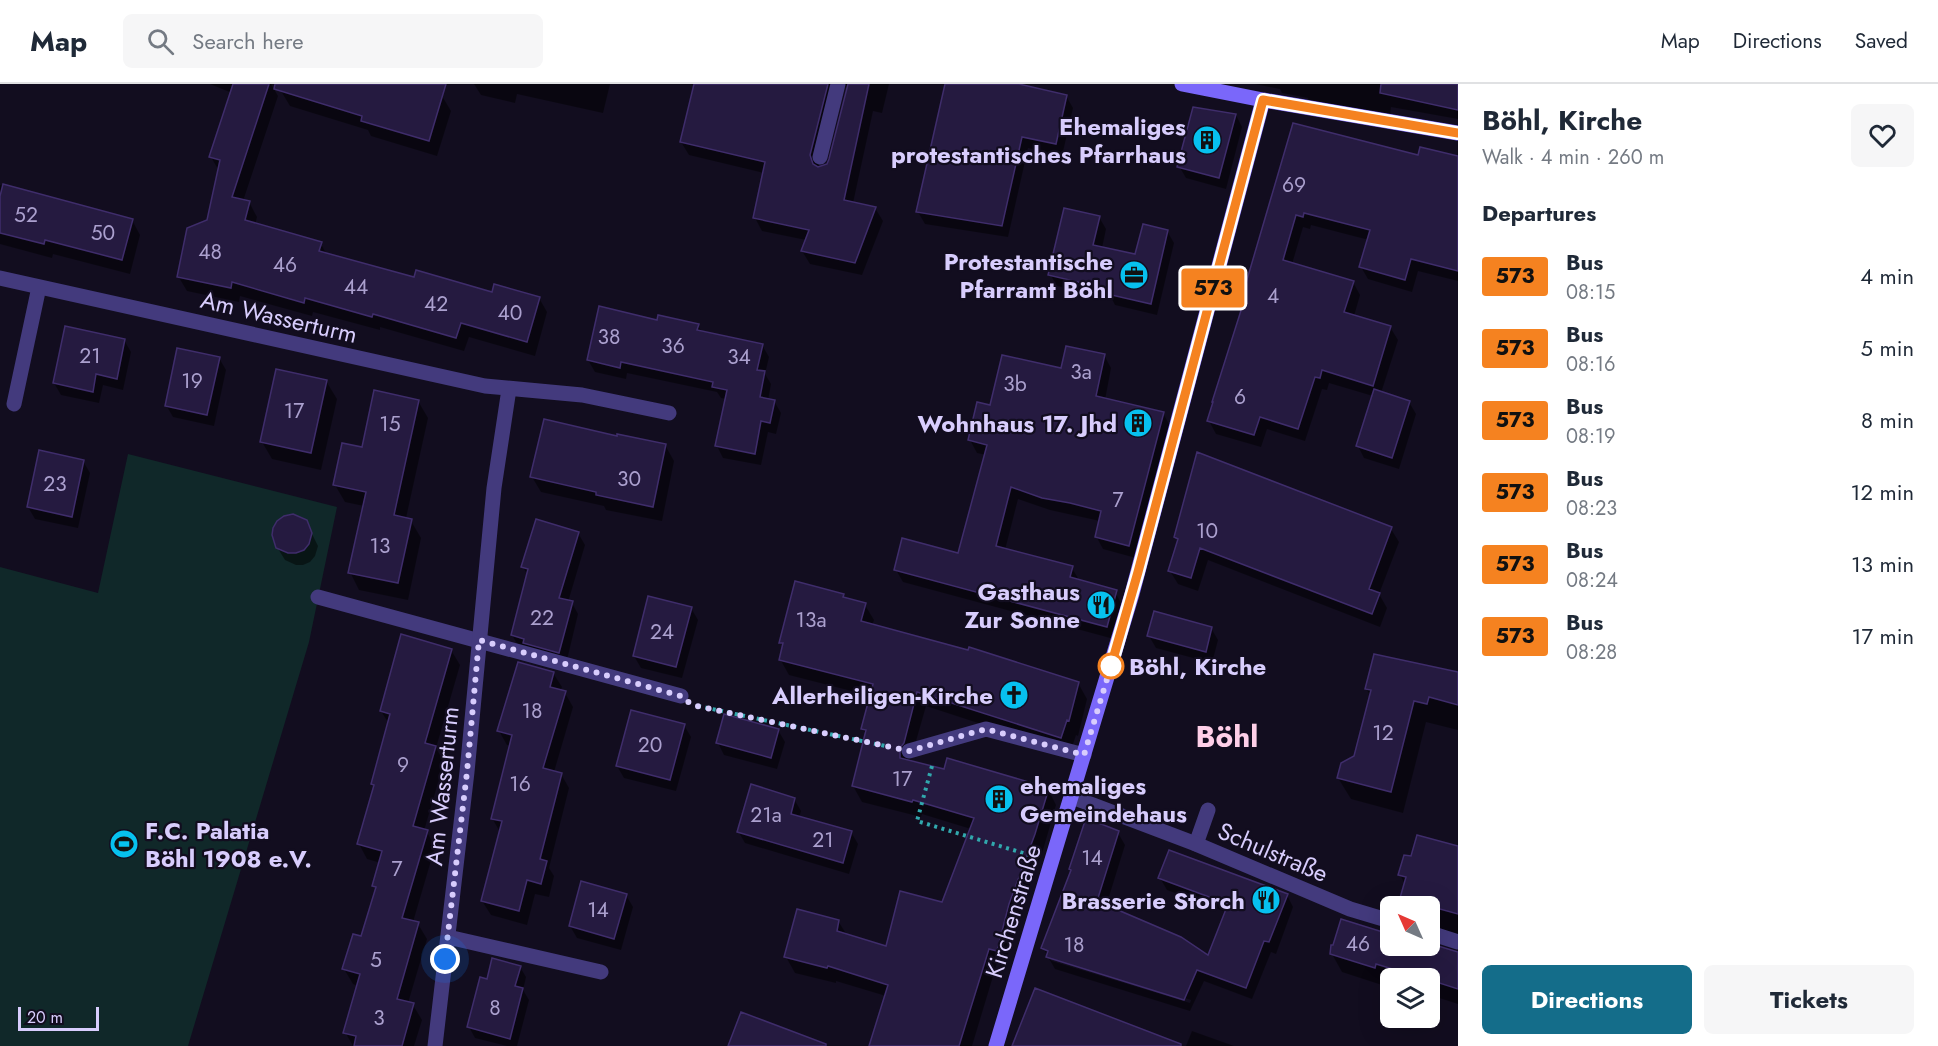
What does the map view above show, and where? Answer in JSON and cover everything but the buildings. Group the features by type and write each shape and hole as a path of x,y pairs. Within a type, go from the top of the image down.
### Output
{"street":[{"path":"820,157 838,84"},
{"path":"1182,84 1458,133"},
{"name":"Kirchenstraße","path":"996,1046 1132,594 1263,100"},
{"name":"Am Wasserturm","path":"0,278 449,379 509,390 582,395 669,413"},
{"path":"14,404 39,287"},
{"name":"Am Wasserturm","path":"435,1046 467,772 494,488 509,390"},
{"path":"318,597 681,696"},
{"path":"909,751 986,729 1084,755"},
{"name":"Schulstraße","path":"1072,797 1196,844 1350,909 1380,918"},
{"path":"1196,844 1208,810"},
{"path":"1440,936 1458,942"},
{"path":"448,937 601,972"}],"path":[{"path":"681,696 692,705 909,751"},
{"path":"939,742 917,821 1052,861"}],"green space":[{"name":"F.C. Palatia Böhl 1908 e.V.","path":"128,454 337,507 309,642 188,1046 0,1046 0,567 98,593"}],"bus line":[{"name":"573","path":"1111,666 1263,100 1458,133"}],"place":[{"name":"Ehemaliges protestantisches Pfarrhaus","path":"1207,140"},
{"name":"Protestantische Pfarramt Böhl","path":"1134,275"},
{"name":"Wohnhaus 17. Jhd","path":"1138,423"},
{"name":"Gasthaus Zur Sonne","path":"1101,605"},
{"name":"Böhl, Kirche","path":"1111,666"},
{"name":"Allerheiligen-Kirche","path":"1014,695"},
{"name":"ehemaliges Gemeindehaus","path":"999,799"},
{"name":"F.C. Palatia Böhl 1908 e.V.","path":"124,844"},
{"name":"Brasserie Storch","path":"1266,900"}],"district":[{"name":"Böhl","path":"1227,736"}],"route":[{"path":"445,959 467,772 479,640 681,696 692,705 909,751 986,729 1084,755 1111,666"}]}
